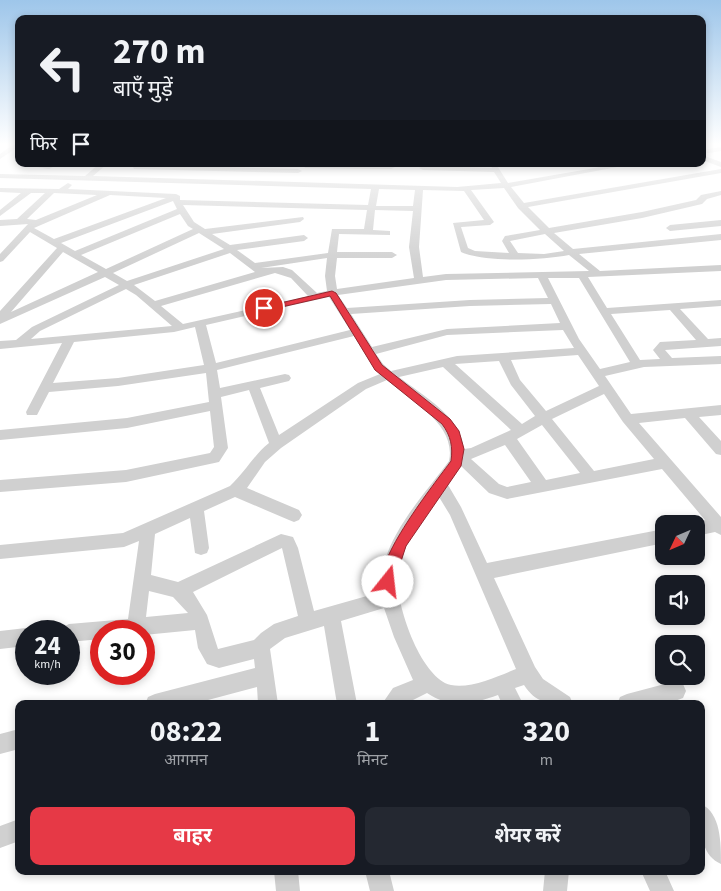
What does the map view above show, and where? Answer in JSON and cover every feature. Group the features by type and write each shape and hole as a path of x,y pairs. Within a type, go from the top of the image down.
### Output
{"street":[{"path":"62,192 69,185"},
{"path":"0,258 31,226 111,192 118,185"},
{"path":"177,185 294,197 372,208 418,209"},
{"path":"420,281 414,247 423,185"},
{"path":"0,319 59,245 179,203 294,197 375,187 466,188 507,185 521,206 546,231 598,274"},
{"path":"521,206 643,185"},
{"path":"368,232 375,187"},
{"path":"466,188 490,222 456,225 464,250 473,254 552,257 572,252 717,237 721,246"},
{"path":"0,190 172,195 191,224 230,249 262,273"},
{"path":"0,214 28,191"},
{"path":"19,222 52,191"},
{"path":"515,256 506,240 649,213 699,202 704,196 721,193"},
{"path":"294,197 307,248"},
{"path":"75,254 179,203"},
{"path":"0,319 201,231 300,219"},
{"path":"0,223 32,221 31,226"},
{"path":"670,228 721,223"},
{"path":"31,226 155,304 181,328"},
{"path":"387,233 335,231 330,276 332,293 386,376 446,422 457,441 458,455 456,462 401,542 391,567 388,582 408,649 422,675 443,692 456,699 528,674"},
{"path":"0,248 11,247"},
{"path":"253,266 307,248"},
{"path":"18,344 36,329 126,285 230,249 307,248 332,255 392,255"},
{"path":"0,345 181,328 364,286 446,277 582,275 721,268"},
{"path":"155,304 280,269 294,273 315,297"},
{"path":"582,275 637,364"},
{"path":"542,276 581,351 628,419 720,526"},
{"path":"344,311 470,303 555,301"},
{"path":"604,311 721,303"},
{"path":"672,306 705,343"},
{"path":"0,486 126,476 214,458 220,448 211,368 200,324"},
{"path":"369,352 447,332 567,326"},
{"path":"45,388 118,382 211,368 356,332"},
{"path":"32,412 70,339"},
{"path":"668,361 659,350 664,345 721,342"},
{"path":"0,552 124,540 148,530 235,490 247,479 260,458 276,444 362,386 386,376 446,362 581,351"},
{"path":"502,356 511,376 591,477"},
{"path":"597,374 637,364 668,361 721,360"},
{"path":"446,362 521,431"},
{"path":"0,435 127,423 285,378"},
{"path":"253,386 276,444"},
{"path":"458,455 473,453 508,438 543,418 606,388"},
{"path":"628,419 721,410"},
{"path":"688,413 721,450"},
{"path":"508,438 542,486"},
{"path":"458,455 494,489 500,492 665,463"},
{"path":"440,486 456,512 528,674 536,686 557,700"},
{"path":"235,490 294,515"},
{"path":"196,508 201,548"},
{"path":"705,528 720,526"},
{"path":"137,620 148,530"},
{"path":"483,572 655,538"},
{"path":"180,590 282,541 287,542 308,622"},
{"path":"142,582 173,586 190,599 201,621 210,654 215,658 222,658 253,648 259,649 263,654 268,700"},
{"path":"259,649 280,630 392,597"},
{"path":"331,615 346,700"},
{"path":"155,625 201,621"},
{"path":"0,640 15,638"},
{"path":"171,700 265,675"},
{"path":"396,700 400,695 431,682"},
{"path":"502,683 510,700"},
{"path":"643,700 676,691"},
{"path":"0,744 15,740"},
{"path":"705,822 721,852"},
{"path":"0,837 15,831"},
{"path":"286,875 288,891"},
{"path":"378,875 382,891"},
{"path":"555,891 557,875"},
{"path":"655,875 662,891"}],"route":[{"path":"264,308 332,293 386,376 433,410 453,431 458,449 456,462 401,542 391,567 388,582"}]}
